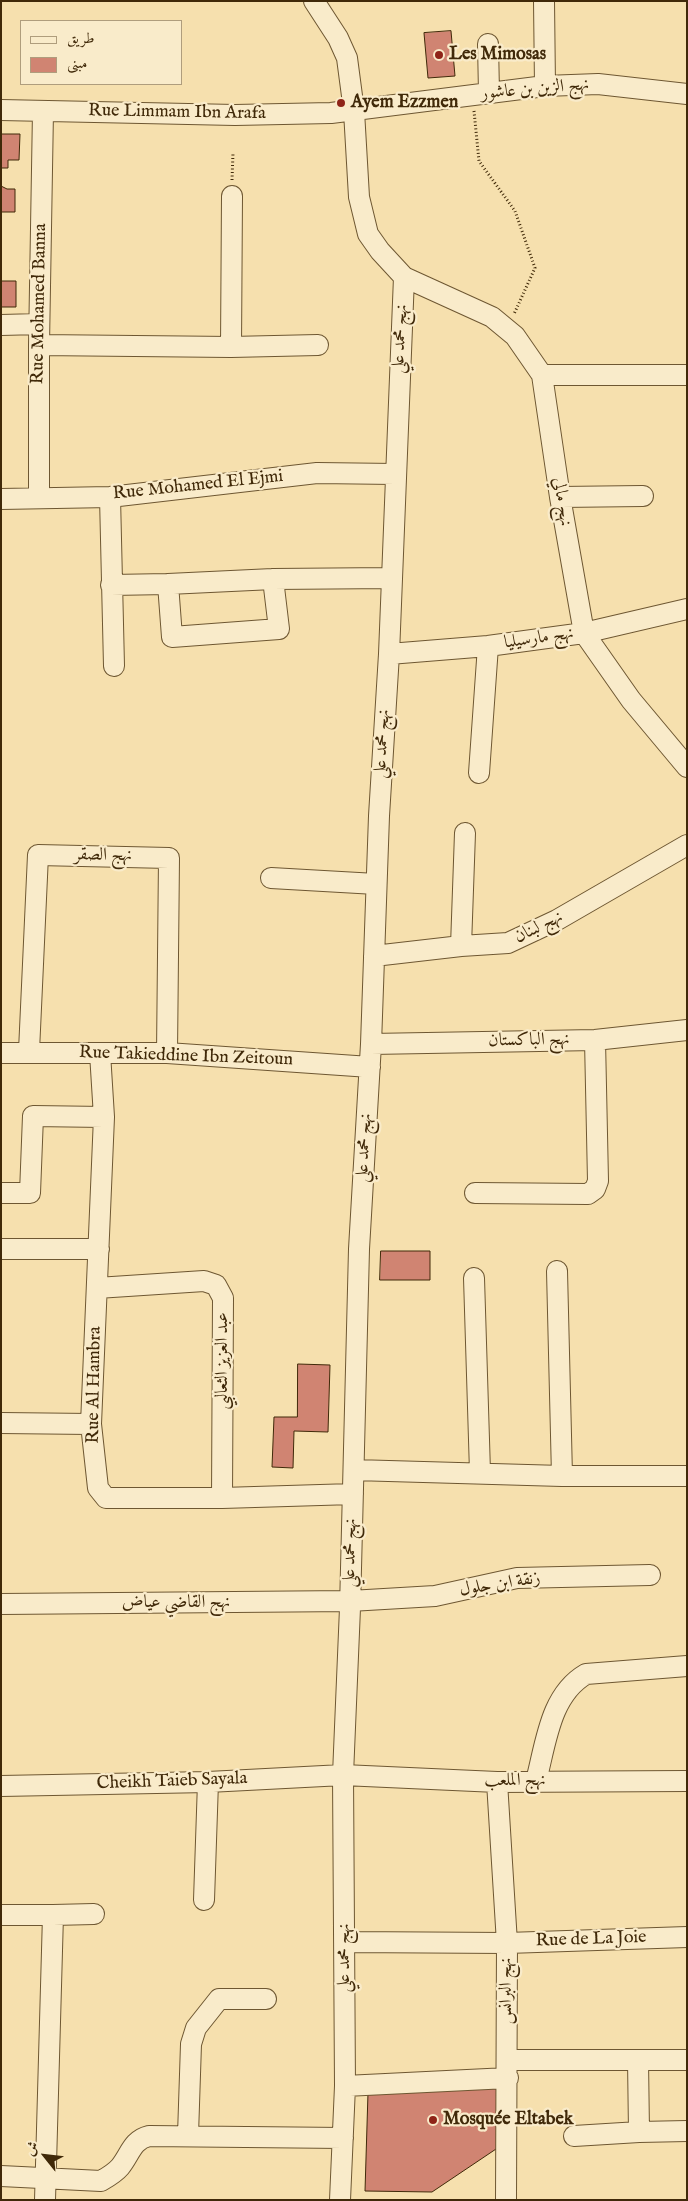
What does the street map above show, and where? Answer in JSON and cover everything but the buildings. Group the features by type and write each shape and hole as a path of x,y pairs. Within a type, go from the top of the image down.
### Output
{"street":[{"path":"314,1 338,38 347,58 354,111 359,197 368,234 380,251 404,277"},
{"path":"544,1 544,86"},
{"path":"481,94 488,44"},
{"name":"نهج الزين بن عاشور","path":"354,111 544,86 598,84 687,94"},
{"name":"Rue Limmam Ibn Arafa","path":"1,110 235,115 354,111"},
{"name":"Rue Mohamed Banna","path":"39,497 39,324 43,111"},
{"path":"231,347 232,196"},
{"name":"نهج مالي","path":"404,277 492,317 520,342 542,375 560,497 584,633 631,700 687,767"},
{"name":"نهج محمد علي","path":"340,2200 345,2086 343,1775 354,1470 359,1249 370,1067 376,884 389,654 404,277"},
{"path":"1,324 39,324"},
{"path":"39,345 231,347 318,345"},
{"path":"542,375 687,375"},
{"name":"Rue Mohamed El Ejmi","path":"1,499 110,497 317,473 395,474"},
{"path":"560,497 643,496"},
{"path":"110,497 114,666"},
{"path":"111,585 273,579 392,578"},
{"path":"168,584 172,637 279,629 273,579"},
{"name":"نهج مارسيليا","path":"389,654 488,646 584,633 687,610"},
{"path":"479,773 488,646"},
{"path":"461,946 465,833"},
{"name":"نهج لبنان","path":"374,956 461,946 508,943 557,920 687,846"},
{"name":"نهج الصقر","path":"29,1051 38,855 169,858 167,1053"},
{"path":"271,878 376,884"},
{"name":"نهج الباكستان","path":"371,1044 595,1040 687,1030"},
{"path":"474,1193 588,1194 595,1189 598,1181 595,1040"},
{"name":"Rue Takieddine Ibn Zeitoun","path":"1,1053 29,1051 167,1053 370,1067"},
{"name":"Rue Al Hambra","path":"100,1053 104,1117 91,1424 98,1488 106,1498 222,1498 353,1494"},
{"path":"1,1193 30,1193 33,1116 104,1117"},
{"path":"1,1249 98,1249"},
{"path":"557,1271 562,1476"},
{"path":"474,1278 480,1472"},
{"name":"عبد العزيز الثعالبي","path":"97,1288 204,1280 216,1285 223,1298 222,1498"},
{"path":"1,1423 91,1424"},
{"path":"354,1470 480,1472 562,1476 687,1476"},
{"name":"زنقة ابن جلول","path":"350,1601 435,1596 516,1578 650,1575"},
{"name":"نهج القاضي عياض","path":"1,1604 350,1601"},
{"path":"536,1781 553,1718 568,1687 576,1680 586,1674 687,1666"},
{"name":"نهج الملعب","path":"343,1775 497,1782 687,1781"},
{"name":"Cheikh Taieb Sayala","path":"1,1786 208,1782 343,1775"},
{"path":"204,1900 208,1782"},
{"name":"نهج البرانس","path":"497,1782 507,1943 506,2200"},
{"path":"45,2200 53,1914"},
{"path":"1,1915 94,1914"},
{"name":"Rue de La Joie","path":"345,1942 507,1943 687,1937"},
{"path":"188,2135 191,2044 196,2028 219,1999 266,1999"},
{"path":"345,2086 508,2069 638,2060 687,2060"},
{"path":"638,2060 639,2132"},
{"path":"574,2136 687,2131"},
{"path":"1,2176 101,2181 121,2167 130,2150 141,2138 149,2136 343,2138"}],"path":[{"path":"481,94 479,161 515,211 536,268 507,329"},
{"path":"232,196 233,153"}],"place":[{"name":"Les Mimosas","path":"439,55"},
{"name":"Ayem Ezzmen","path":"341,103"},
{"name":"Mosquée Eltabek","path":"433,2120"}]}
